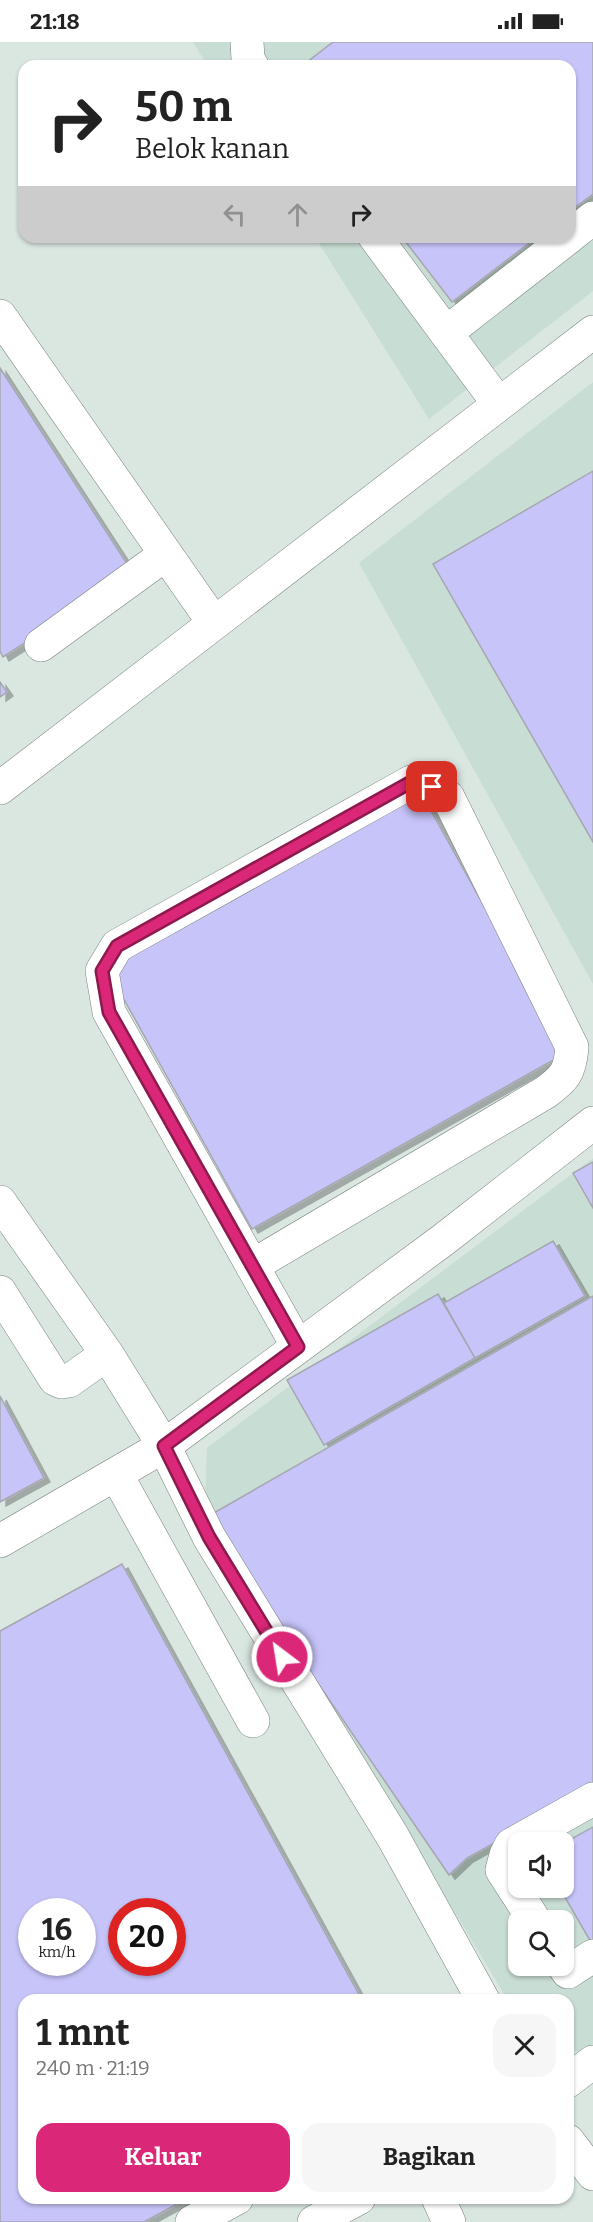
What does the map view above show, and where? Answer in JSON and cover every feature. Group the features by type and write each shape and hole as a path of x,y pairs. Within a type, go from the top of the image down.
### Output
{"lane":[{"path":"247,42 249,60"},
{"path":"576,231 593,218"},
{"path":"379,243 498,404"},
{"path":"446,333 561,243"},
{"path":"0,316 214,623"},
{"path":"0,788 593,332"},
{"path":"41,645 166,555"},
{"path":"252,1266 546,1092 562,1080 571,1064 572,1047 448,797 432,787 411,782 401,787 117,946 102,971 109,1012 252,1266 298,1347"},
{"path":"0,1541 164,1446 443,1240 593,1123"},
{"path":"0,1202 107,1354 164,1446 209,1537 393,1837 480,1994"},
{"path":"0,1292 55,1379 62,1382 69,1381 107,1354"},
{"path":"116,1474 253,1721"},
{"path":"528,1910 502,1870 511,1845 593,1798"},
{"path":"574,1968 593,1956"},
{"path":"574,2076 593,2062"},
{"path":"574,2149 593,2174"},
{"path":"192,2222 226,2204"},
{"path":"315,2222 348,2204"},
{"path":"441,2204 449,2222"}],"shaded area":[{"path":"193,42 593,42 593,291 429,419 319,243 576,243 576,60 204,60"},
{"path":"593,382 593,984 359,563"},
{"path":"593,1158 593,2044 582,2052 574,2051 574,1994 504,1994 205,1497 207,1448"}],"building":[{"path":"333,42 593,42 593,194 576,207 576,60 310,60"},
{"path":"407,243 529,243 452,302"},
{"path":"0,368 133,573 3,657 0,651"},
{"path":"593,471 593,842 433,564"},
{"path":"0,682 7,692 0,697"},
{"path":"421,793 566,1053 252,1229 107,969"},
{"path":"593,1162 593,1208 573,1173"},
{"path":"553,1241 585,1296 475,1358 444,1303"},
{"path":"438,1294 475,1358 324,1445 287,1380"},
{"path":"593,1296 593,1788 514,1832 508,1832 508,1835 467,1858 449,1875 205,1518"},
{"path":"0,1396 44,1478 0,1502"},
{"path":"122,1564 359,1994 18,1994 18,2204 177,2204 144,2222 0,2222 0,1631"},
{"path":"593,1827 593,1944 565,1898 574,1898 574,1837"}],"route":[{"path":"282,1657 209,1537 164,1446 298,1347 109,1012 102,971 117,946 411,782 432,787"}]}
